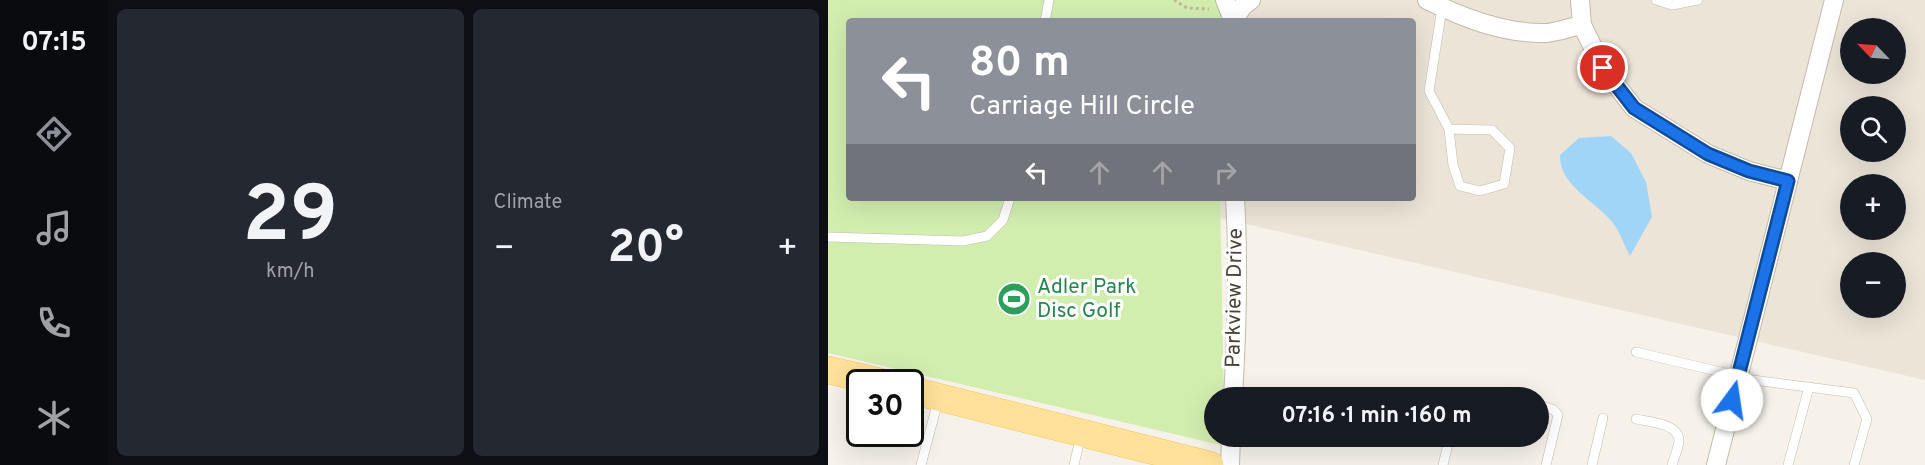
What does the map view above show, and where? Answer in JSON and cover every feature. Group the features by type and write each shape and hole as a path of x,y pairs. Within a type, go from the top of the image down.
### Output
{"main road":[{"path":"828,370 846,374"},
{"path":"924,393 1210,465"}],"street":[{"path":"1225,0 1232,18"},
{"path":"1235,18 1243,6 1251,0"},
{"path":"1580,0 1582,25 1603,68 1634,108 1708,154 1749,171 1788,181"},
{"path":"1716,465 1834,0"},
{"path":"1434,4 1461,17 1509,30 1547,33 1582,25"},
{"name":"Parkview Drive","path":"1234,387 1237,329 1235,201"},
{"path":"1230,465 1231,447"}],"lane":[{"path":"1046,18 1049,0"},
{"path":"1656,0 1672,5 1698,0"},
{"path":"1434,4 1429,91 1449,129 1453,165 1460,186 1480,191 1504,184 1510,148 1491,130 1449,129"},
{"path":"828,237 963,241 987,236 1004,220 1009,201"},
{"path":"1636,352 1738,377 1854,393 1867,419 1854,465"},
{"path":"1788,465 1809,387"},
{"path":"921,465 939,397"},
{"path":"1546,465 1558,415 1549,408"},
{"path":"1592,465 1603,418"},
{"path":"1636,419 1664,425 1675,430 1679,440 1672,465"},
{"path":"1074,465 1082,433"},
{"path":"1443,465 1447,447"}],"path":[{"path":"1174,0 1187,8 1200,10 1216,8 1225,0"}],"shaded area":[{"path":"1218,0 1925,0 1925,380 1220,218 1220,201 1416,201 1416,18 1218,18"}],"green space":[{"name":"Adler Park Disc Golf","path":"828,0 1221,0 1220,18 846,18 846,201 1220,201 1224,387 1204,387 1204,441 924,375 924,369 896,369 828,353"}],"water":[{"path":"1611,136 1631,153 1646,182 1652,217 1630,256 1613,223 1572,184 1565,176 1561,166 1560,155 1579,138"}],"place":[{"name":"Adler Park Disc Golf","path":"1014,299"}],"route":[{"path":"1603,68 1634,108 1708,154 1749,171 1788,181 1732,400"}]}
